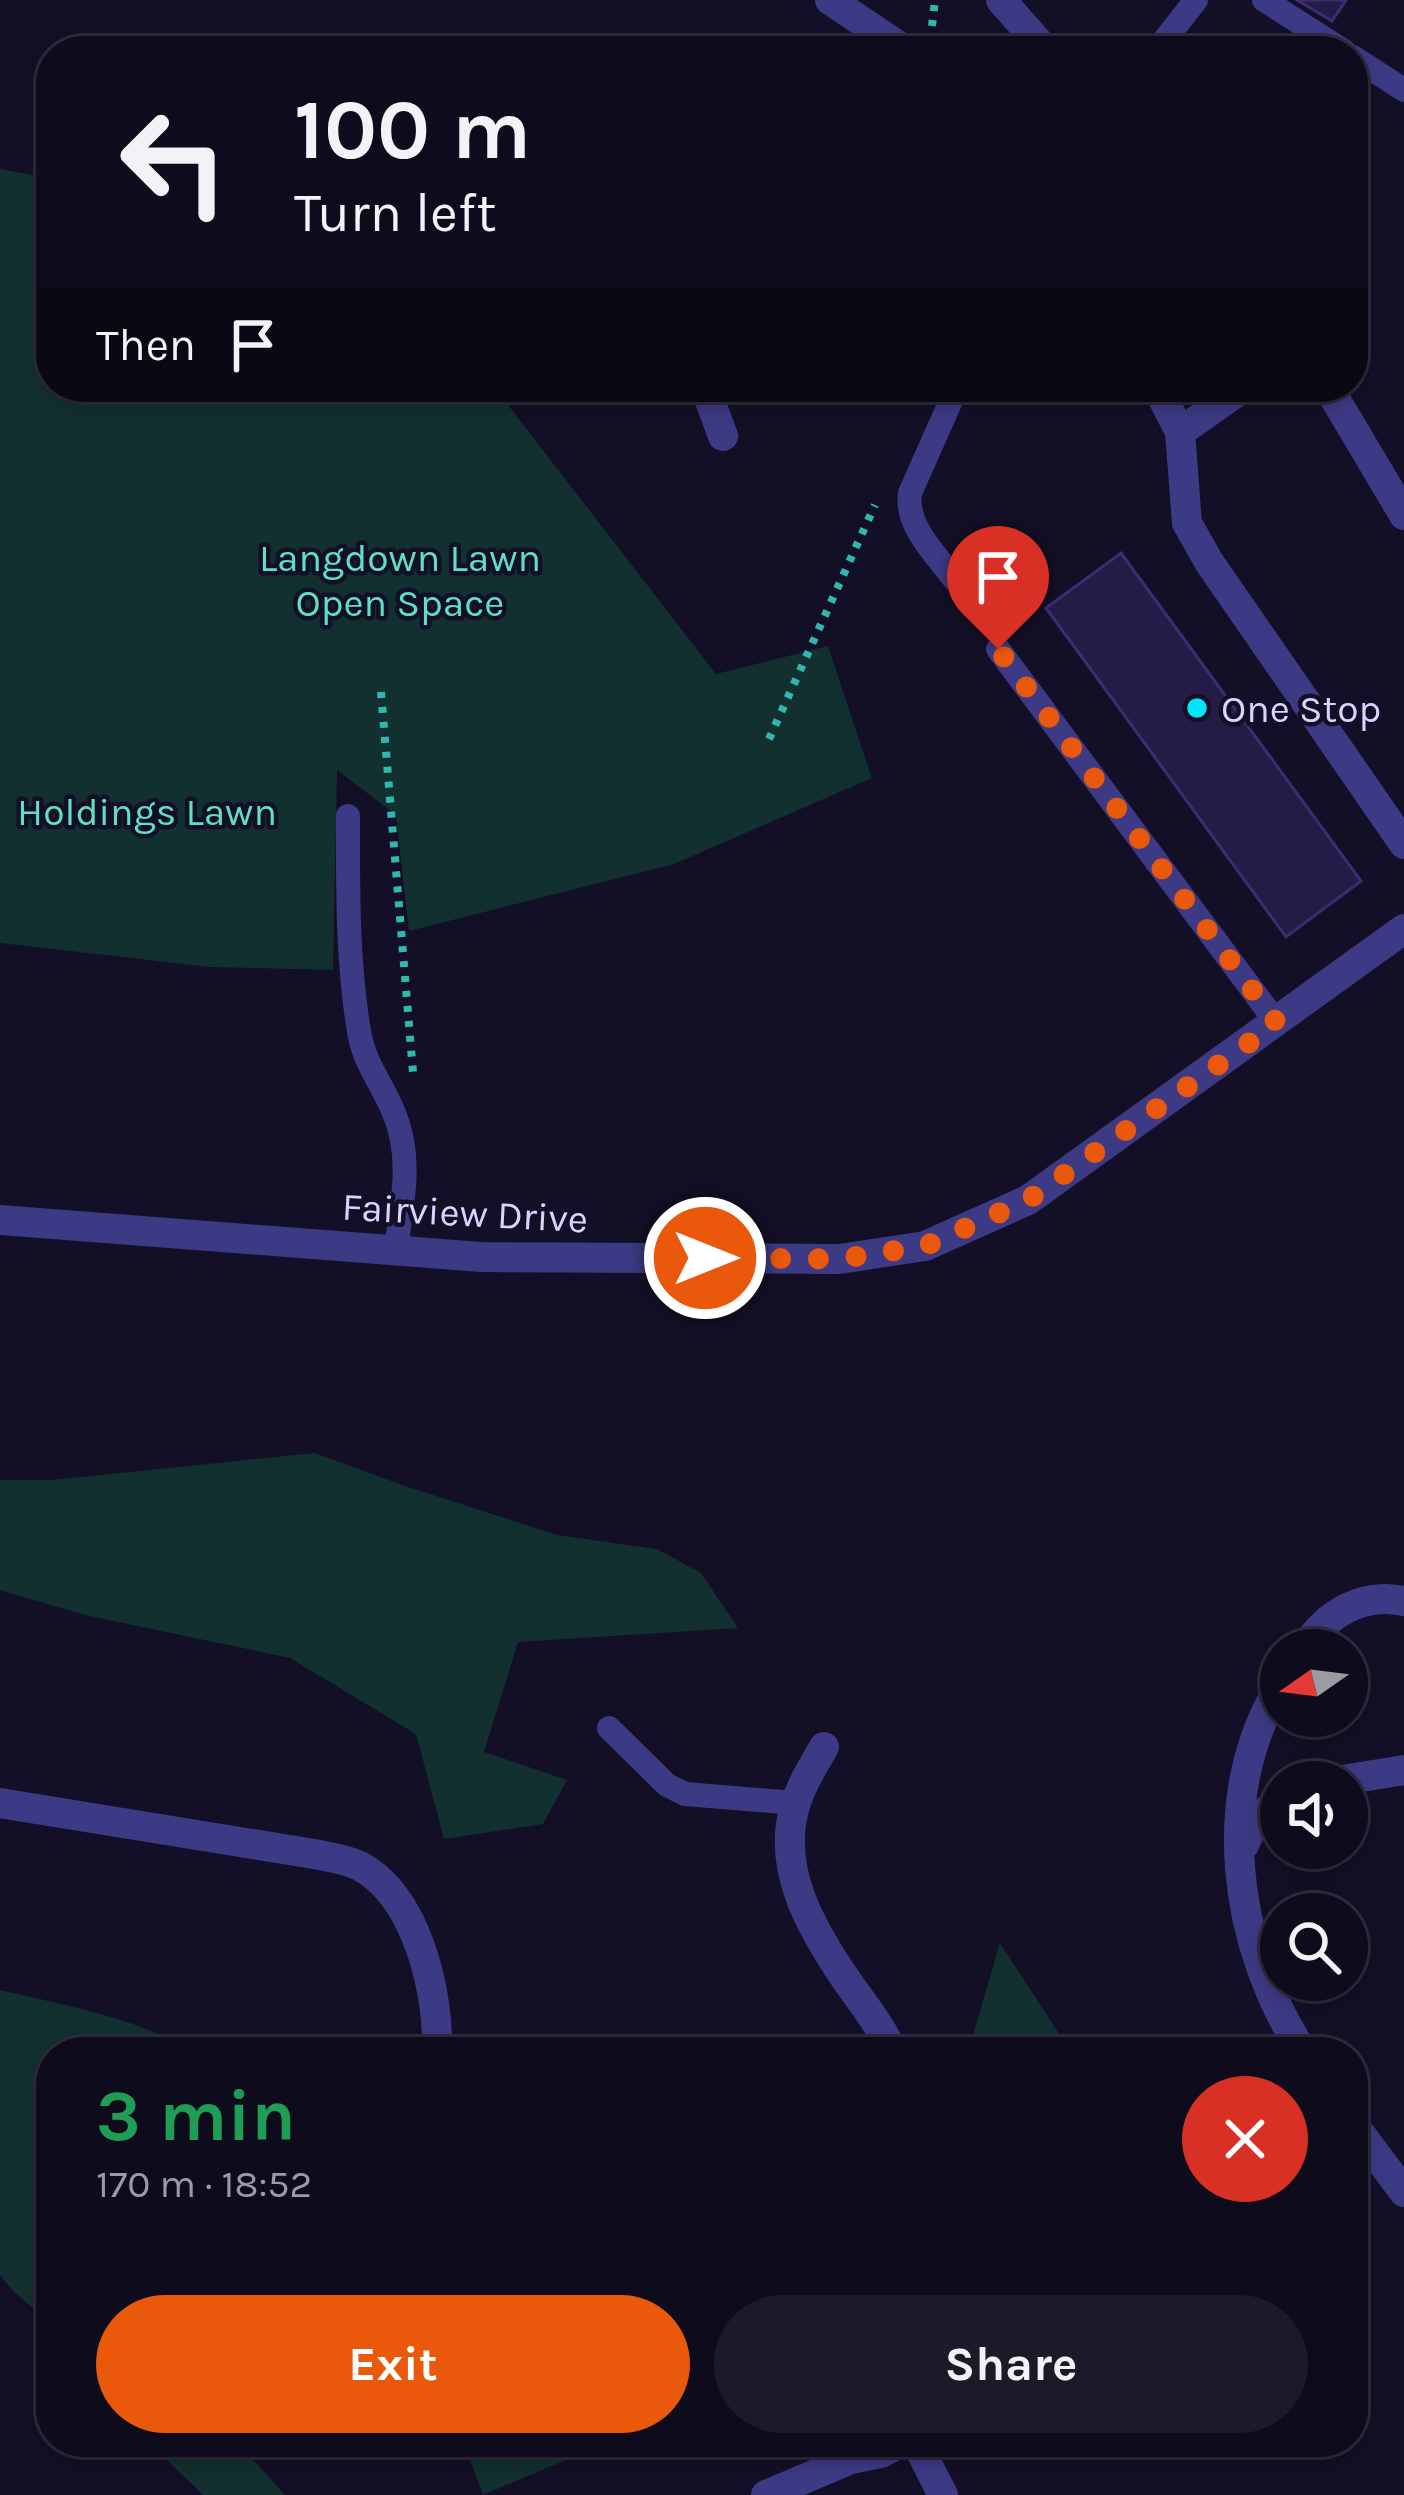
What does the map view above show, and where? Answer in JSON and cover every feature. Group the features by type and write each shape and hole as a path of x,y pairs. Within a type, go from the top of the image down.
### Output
{"street":[{"path":"830,0 884,36"},
{"path":"1000,0 1032,36"},
{"path":"711,402 723,436"},
{"path":"1165,402 1180,432 1187,523 1209,562 1404,844"},
{"path":"1180,432 1223,402"},
{"path":"1337,402 1404,515"},
{"name":"Fairview Drive","path":"0,1220 481,1257 839,1259 925,1246 1028,1200 1404,928"},
{"path":"1319,1629 1339,1611 1365,1600 1404,1601"},
{"path":"1260,1724 1249,1755 1242,1809 1240,1890 1256,1951 1278,2010 1295,2037"},
{"path":"824,1747 795,1803 790,1858 796,1886 826,1949 884,2037"},
{"path":"1368,1776 1404,1770"},
{"path":"0,1803 314,1854 359,1866 386,1888 407,1916 430,1986 437,2037"},
{"path":"1241,1863 1246,1840 1260,1818"},
{"path":"1368,2144 1404,2192"},
{"path":"766,2495 861,2457"},
{"path":"924,2457 943,2495"}],"lane":[{"path":"1168,36 1196,0"},
{"path":"1264,0 1320,36"},
{"path":"1368,67 1404,90"},
{"path":"950,402 908,505 912,520 954,579"},
{"path":"998,649 1277,1023"},
{"path":"347,816 362,1043 397,1119 407,1168 396,1249"},
{"path":"609,1728 667,1785 685,1794 795,1803"}],"path":[{"path":"769,739 882,490"},
{"path":"380,692 414,1090"}],"green space":[{"name":"Langdown Lawn Open Space","path":"0,169 36,175 36,402 506,402 716,674 828,646 872,778 674,864 409,931 396,815 337,770 333,970 210,967 0,943"},
{"path":"315,1453 557,1535 657,1549 701,1573 738,1628 518,1642 484,1752 567,1780 543,1824 444,1839 416,1734 290,1658 85,1615 0,1590 0,1480 52,1480"},
{"path":"1000,1943 1061,2037 972,2037"},
{"path":"0,1990 126,2022 163,2037 36,2037 36,2311 0,2275"},
{"path":"166,2457 251,2457 285,2495 203,2495"},
{"path":"469,2457 573,2457 483,2495"}],"building":[{"path":"1297,0 1346,0 1332,21"},
{"path":"1121,553 1361,881 1286,937 1046,608"}],"place":[{"name":"One Stop","path":"1197,708"}],"route":[{"path":"705,1258 839,1259 925,1246 1028,1200 1277,1023 998,649"}],"park label":[{"name":"Holdings Lawn","path":"147,811"}]}
